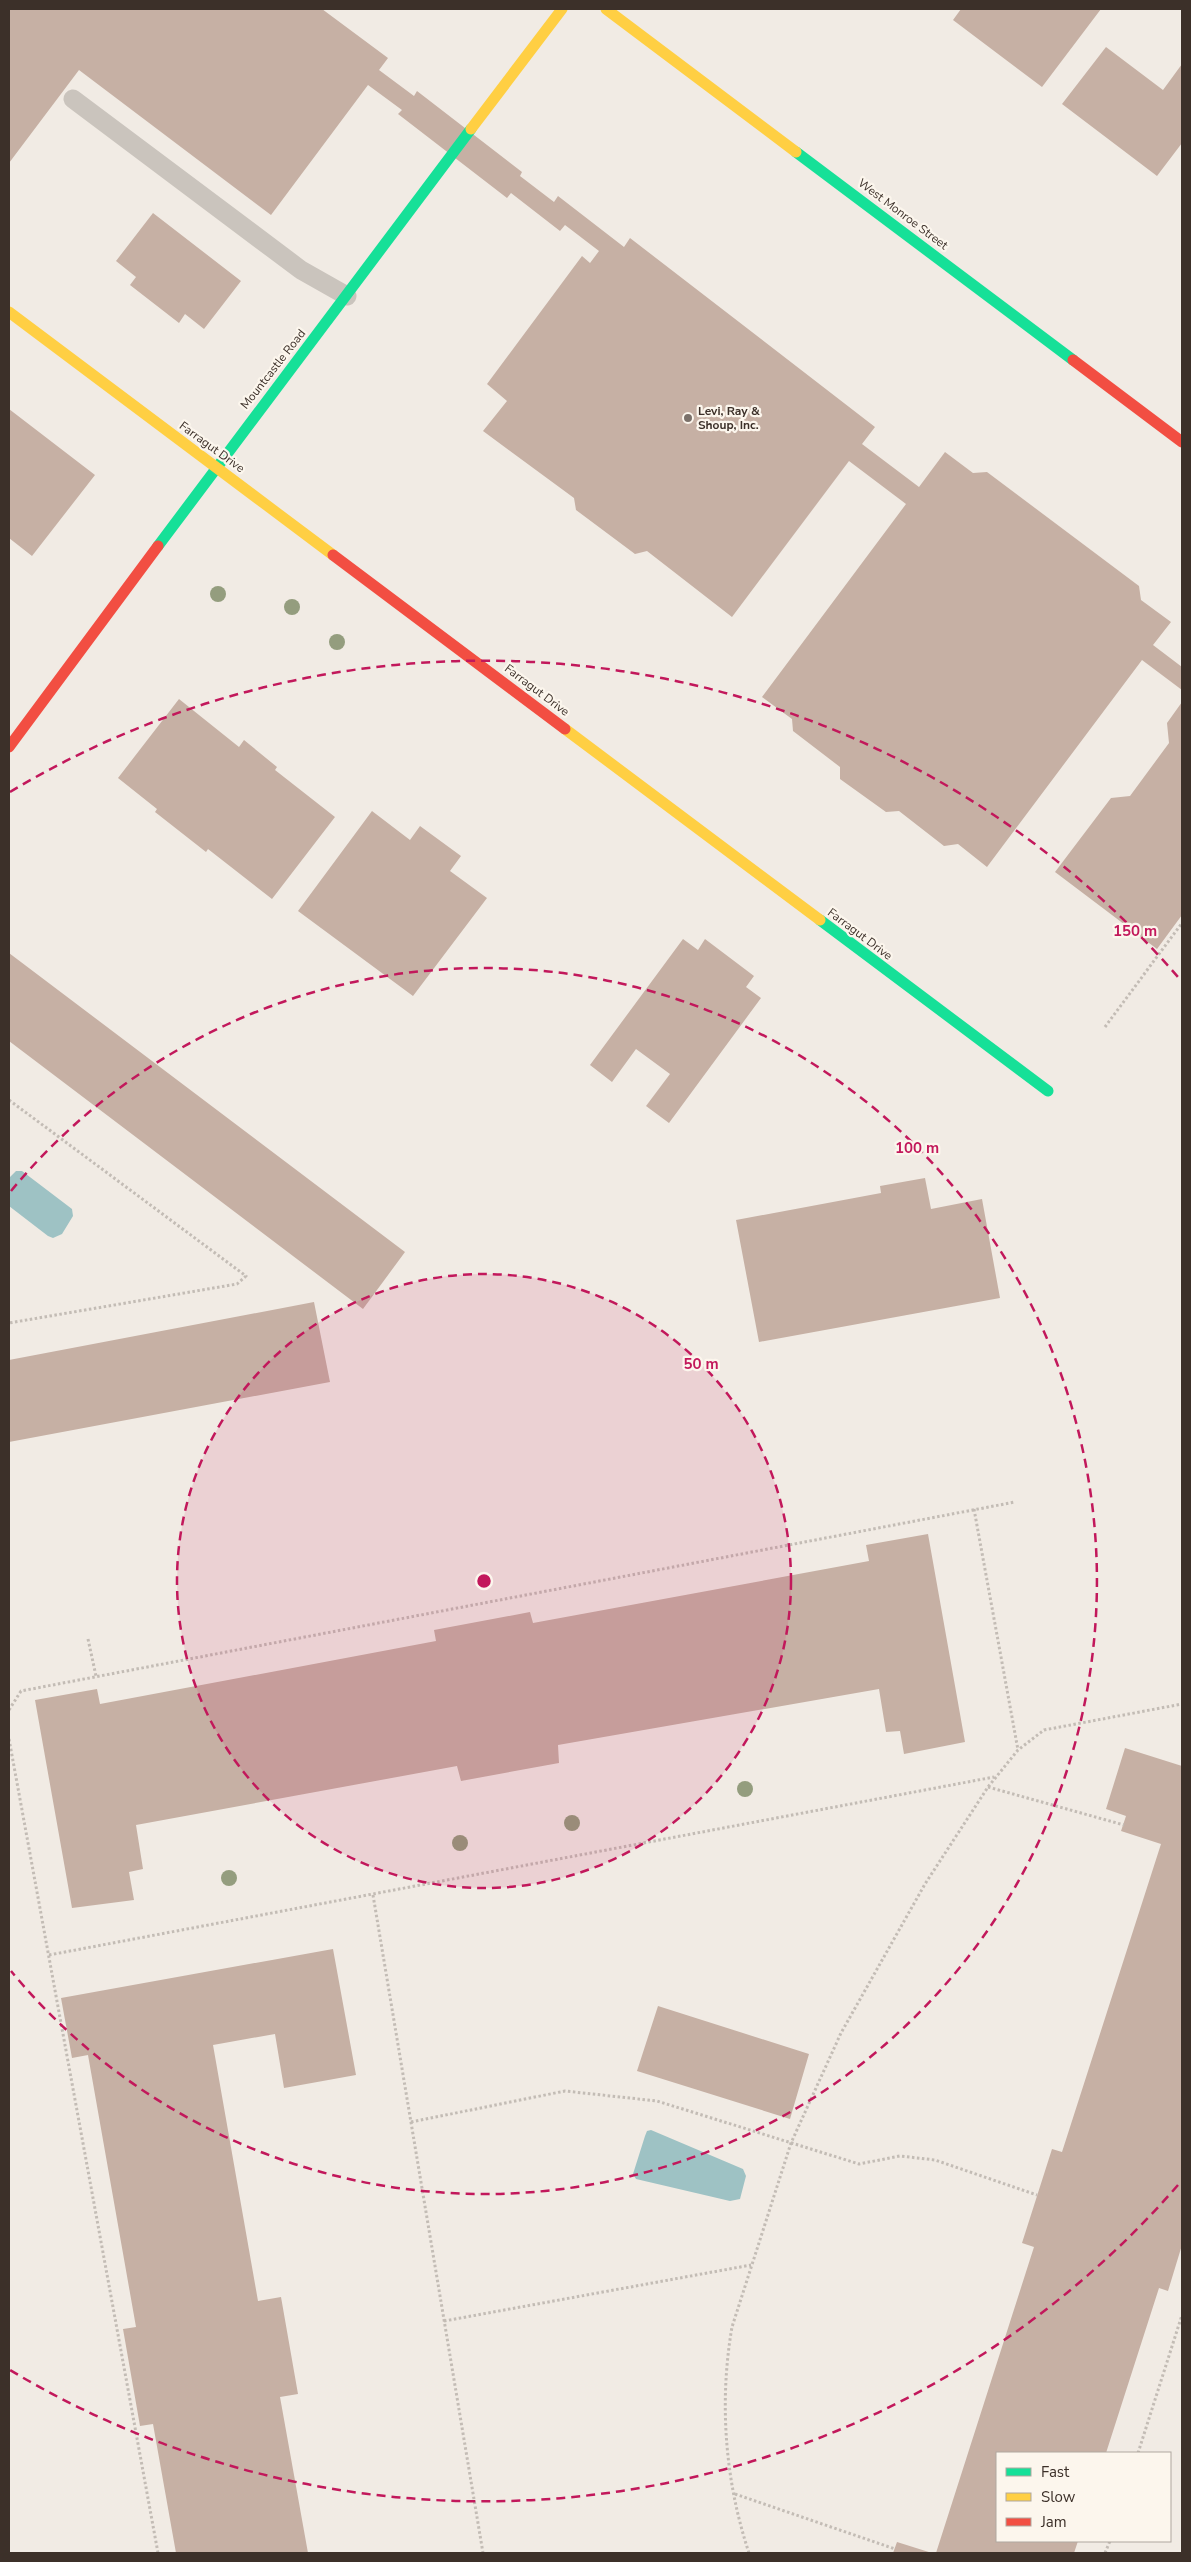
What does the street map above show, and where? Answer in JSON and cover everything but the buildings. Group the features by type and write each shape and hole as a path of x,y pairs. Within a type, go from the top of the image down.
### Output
{"street":[{"name":"Mountcastle Road","path":"9,747 216,466 347,296 562,9"},
{"name":"West Monroe Street","path":"606,9 1182,442"},
{"name":"Farragut Drive","path":"9,312 1048,1091"}],"lane":[{"path":"73,98 301,270 347,296"}],"path":[{"path":"1105,1027 1182,923"},
{"path":"9,1100 246,1276 237,1284 9,1323"},
{"path":"9,1710 22,1691 1015,1502"},
{"path":"974,1509 1018,1750"},
{"path":"88,1639 96,1676"},
{"path":"749,2553 740,2527 727,2437 725,2390 732,2328 791,2143 841,2033 925,1884 988,1787 1018,1750 1044,1730 1182,1704"},
{"path":"9,1739 158,2553"},
{"path":"49,1955 995,1777"},
{"path":"988,1787 1124,1825"},
{"path":"373,1895 483,2553"},
{"path":"411,2122 565,2091 657,2101 858,2164 900,2156 935,2160 1038,2195"},
{"path":"444,2321 751,2266"},
{"path":"1138,2452 1182,2315"},
{"path":"734,2494 895,2549"}],"water":[{"path":"16,1171 22,1171 72,1209 73,1216 62,1234 53,1238 48,1236 9,1206 9,1178"},
{"path":"651,2130 743,2169 746,2176 740,2199 730,2201 636,2179 633,2174 647,2131"}],"traffic: fast":[{"path":"158,546 471,129"},
{"path":"796,152 1073,360"},
{"path":"820,920 1048,1091"}],"traffic: slow":[{"path":"471,129 562,9"},
{"path":"606,9 796,152"},
{"path":"9,312 333,555"},
{"path":"565,729 820,920"}],"traffic: jam":[{"path":"1073,360 1182,442"},
{"path":"9,747 158,546"},
{"path":"333,555 565,729"}],"place":[{"name":"Levi, Ray & Shoup, Inc.","path":"688,418"}]}
